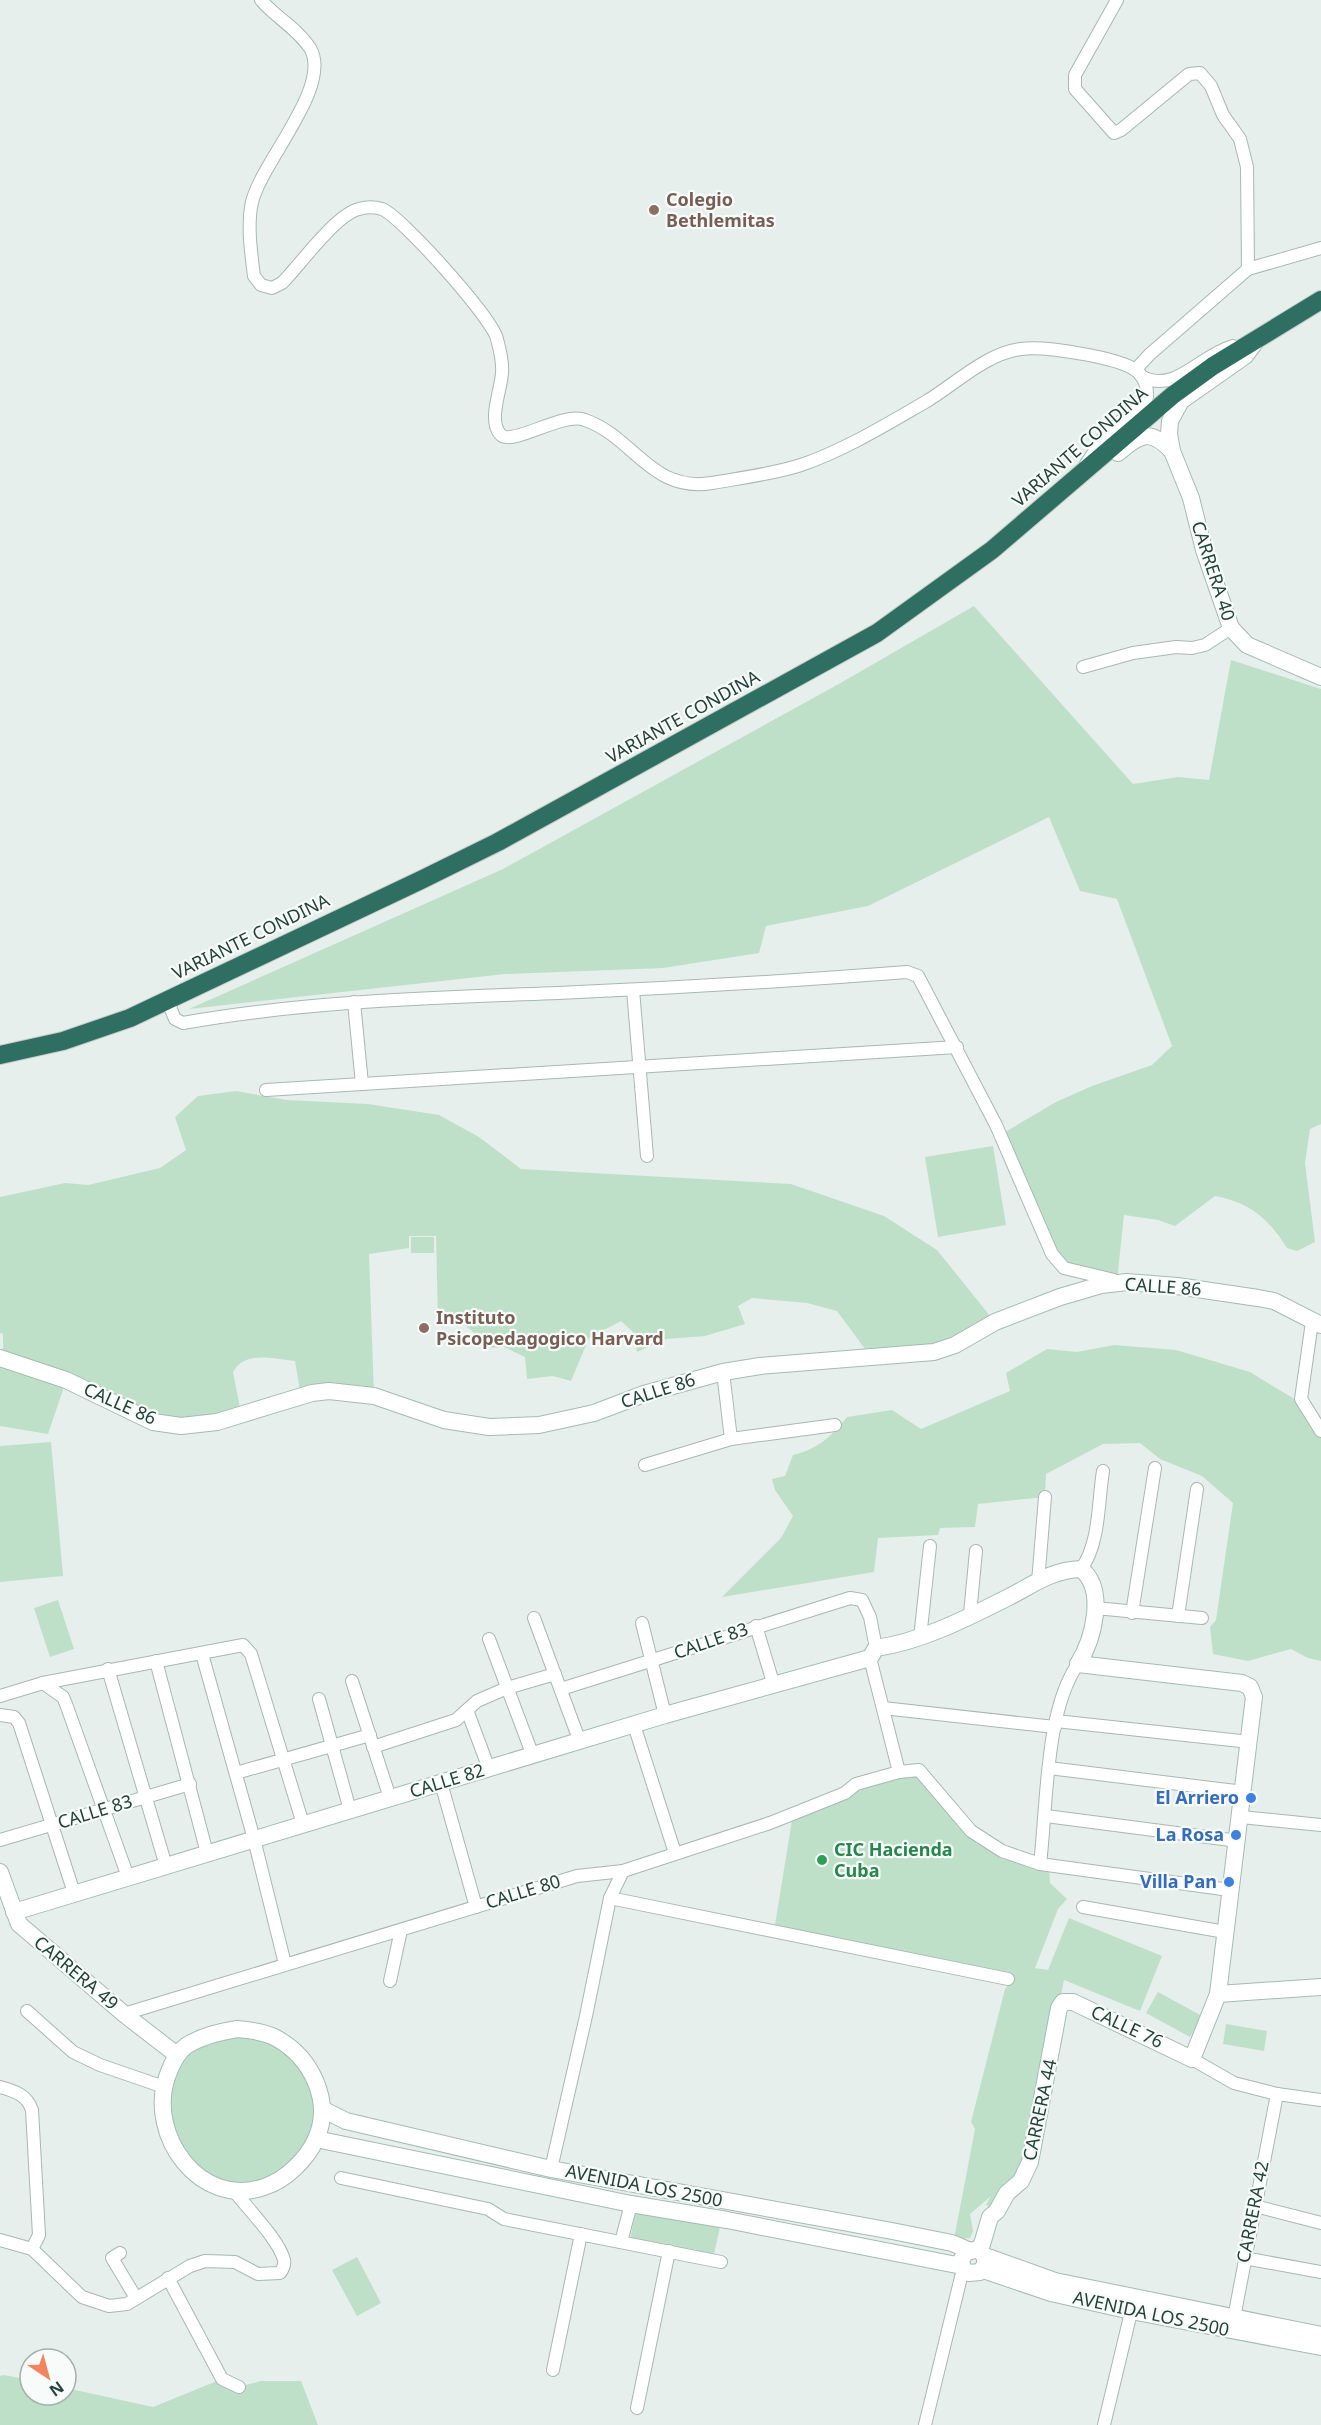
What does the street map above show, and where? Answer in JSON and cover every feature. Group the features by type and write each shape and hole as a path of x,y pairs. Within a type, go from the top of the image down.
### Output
{"highway":[{"name":"VARIANTE CONDINA","path":"0,1055 102,1029 168,1002 458,862 877,633 992,550 1173,395 1213,366 1321,300"}],"main road":[{"name":"CARRERA 40","path":"1257,340 1245,356 1181,401 1170,422 1169,434 1172,451 1191,498 1204,550 1231,628 1247,645 1321,676"},
{"path":"1043,507 1085,481 1140,436 1149,435 1160,439 1172,451"},
{"name":"CALLE 86","path":"0,1358 66,1380 153,1422 181,1426 217,1422 312,1393 329,1391 374,1396 444,1420 489,1427 539,1425 594,1413 644,1394 723,1372 760,1366 934,1352 955,1345 995,1322 1101,1285 1127,1282 1177,1286 1258,1298 1274,1302 1317,1323"},
{"path":"1078,1664 1085,1652 1095,1608 1092,1581 1080,1569"},
{"name":"CALLE 82","path":"14,1912 665,1715 774,1686 920,1638 1060,1570 1080,1569"},
{"path":"1041,1581 1068,1575 1075,1578 1083,1587 1084,1606 1075,1650 1078,1664"},
{"path":"1078,1664 1242,1683 1250,1687 1254,1696 1218,1994 1191,2058"},
{"name":"CARRERA 49","path":"0,1875 20,1924 124,2014 177,2055"},
{"path":"1218,1994 1321,1988"},
{"name":"CALLE 76","path":"1063,2002 1073,2002 1191,2058"},
{"name":"CARRERA 44","path":"975,2256 990,2217 997,2211 1006,2193 1021,2181 1030,2162 1059,2008 1063,2002"},
{"path":"249,2030 275,2037 293,2050 310,2070 320,2093 322,2109 316,2139 288,2175 254,2191 235,2192 198,2176 172,2147 161,2106 164,2087 177,2055 184,2047 222,2031 249,2030"},
{"name":"AVENIDA LOS 2500","path":"322,2109 346,2121 551,2169 952,2243 1051,2293 1133,2304 1233,2324 1321,2347"},
{"name":"AVENIDA LOS 2500","path":"316,2139 631,2204 975,2256"},
{"name":"AVENIDA LOS 2500","path":"1233,2324 1321,2335"}],"street":[{"path":"261,0 285,21 310,49 316,69 314,81 296,119 273,156 252,202 254,276 261,285 272,288 296,270 349,213 371,207 383,210 399,221 453,279 496,333 502,371 495,422 500,434 506,438 517,437 553,421 573,417 586,420 613,436 665,477 683,484 702,485 798,466 833,452 927,401 1001,355 1021,349 1082,354 1117,362 1158,383 1169,382 1209,356 1257,340"},
{"path":"1117,0 1075,75 1075,89 1114,133 1121,130 1189,74 1200,73 1211,86 1223,115 1240,139 1247,167 1248,269"},
{"path":"1138,373 1150,354 1248,269 1321,248"},
{"path":"1078,475 1104,437 1140,406 1147,397 1147,390 1138,373"},
{"path":"1083,667 1144,652 1205,645 1231,628"},
{"path":"168,1002 175,1019 183,1023 256,1010 354,1002 633,990 908,972 918,976 957,1047 996,1125 1052,1254 1064,1268 1077,1273 1127,1282"},
{"path":"633,990 647,1156"},
{"path":"354,1002 362,1083"},
{"path":"266,1090 957,1047"},
{"path":"1317,1323 1301,1399 1321,1431"},
{"path":"723,1372 732,1439"},
{"path":"645,1465 732,1439 835,1425"},
{"path":"1132,1613 1155,1468"},
{"path":"1080,1569 1088,1560 1094,1535 1103,1471"},
{"path":"1179,1616 1197,1489"},
{"path":"1041,1581 1045,1497"},
{"path":"920,1638 930,1546"},
{"path":"970,1614 976,1551"},
{"name":"CALLE 83","path":"561,1689 850,1598 862,1600 870,1617 873,1653"},
{"path":"1095,1608 1202,1618"},
{"path":"534,1618 580,1742"},
{"path":"642,1623 665,1715"},
{"path":"756,1626 774,1686"},
{"path":"489,1639 533,1756"},
{"path":"0,1696 43,1683 108,1669 243,1645 251,1654 303,1824"},
{"path":"873,1653 883,1708 899,1772"},
{"path":"201,1654 254,1839 285,1964"},
{"path":"156,1661 207,1853"},
{"path":"1078,1664 1069,1677 1055,1724 1040,1864 1230,1890"},
{"path":"108,1669 148,1796 166,1866"},
{"path":"374,1747 456,1720 477,1701 507,1688 555,1674"},
{"path":"352,1681 390,1798"},
{"path":"43,1683 63,1697 128,1877"},
{"path":"319,1699 350,1810"},
{"path":"883,1708 1250,1742"},
{"path":"467,1710 489,1769"},
{"path":"0,1714 14,1717 19,1723 74,1893"},
{"path":"634,1725 675,1853"},
{"path":"236,1773 370,1735"},
{"path":"1049,1768 1244,1792"},
{"name":"CALLE 80","path":"124,2014 577,1876 623,1871 770,1823 845,1793 856,1785 899,1772 919,1770 956,1816 986,1843 1040,1864"},
{"path":"441,1783 476,1907"},
{"name":"CALLE 83","path":"0,1840 190,1784"},
{"path":"1046,1816 1238,1841"},
{"path":"1241,1817 1321,1826"},
{"path":"551,2169 610,1898 623,1871"},
{"path":"610,1898 1008,1979"},
{"path":"1083,1907 1225,1932"},
{"path":"390,1981 401,1930"},
{"path":"27,2011 73,2052 100,2065 164,2087"},
{"name":"CALLE 76","path":"1191,2058 1234,2083 1276,2094 1321,2100"},
{"path":"0,2087 17,2092 29,2102 32,2110 39,2235 32,2249"},
{"name":"CARRERA 42","path":"1233,2324 1276,2094"},
{"path":"341,2178 488,2209 504,2219 721,2262"},
{"path":"0,2240 32,2249 82,2297 108,2306 127,2304 190,2265 220,2259 235,2262 258,2274 280,2273 284,2267 284,2259 278,2247 235,2192"},
{"path":"621,2242 631,2204"},
{"path":"1255,2206 1321,2223"},
{"path":"553,2370 581,2234"},
{"path":"638,2408 669,2251"},
{"path":"120,2253 112,2258 136,2298"},
{"name":"CARRERA 44","path":"925,2425 975,2256"},
{"path":"1244,2258 1321,2272"},
{"path":"168,2278 222,2379 239,2387"},
{"path":"1104,2425 1133,2304"}],"green space":[{"path":"974,606 1133,784 1178,777 1209,780 1231,660 1321,689 1321,1124 1310,1129 1305,1163 1315,1242 1297,1251 1287,1248 1273,1228 1257,1213 1248,1207 1215,1196 1175,1226 1158,1220 1124,1215 1117,1281 1060,1263 1000,1135 1056,1102 1092,1086 1152,1065 1172,1046 1117,899 1080,891 1049,817 868,906 766,926 759,953 663,968 505,974 189,1009 503,869 837,685"},
{"path":"236,1091 286,1100 368,1104 439,1115 479,1137 521,1169 791,1184 884,1216 937,1250 995,1322 964,1340 871,1357 837,1311 807,1303 752,1298 738,1306 745,1324 705,1336 666,1339 637,1352 633,1332 621,1321 589,1338 571,1381 553,1376 527,1379 525,1357 504,1347 492,1348 459,1320 438,1319 436,1236 409,1236 409,1248 369,1254 374,1396 301,1397 295,1361 252,1358 238,1365 233,1372 241,1413 170,1425 66,1381 48,1434 0,1426 0,1358 3,1358 3,1334 0,1333 0,1197 65,1183 88,1185 160,1168 186,1150 175,1117 198,1096"},
{"path":"993,1146 1006,1225 938,1237 925,1157"},
{"path":"411,1237 434,1237 434,1253 411,1253"},
{"path":"1114,1345 1176,1350 1250,1372 1296,1400 1321,1432 1321,1661 1308,1658 1291,1649 1248,1661 1213,1654 1210,1627 1216,1620 1233,1503 1202,1476 1160,1459 1140,1443 1103,1444 1046,1474 1045,1497 978,1504 975,1527 940,1528 938,1535 878,1538 874,1572 722,1597 781,1538 793,1516 775,1490 772,1479 785,1476 793,1455 824,1441 847,1417 892,1410 921,1429 1010,1391 1006,1373 1047,1349 1077,1352"},
{"path":"51,1442 63,1576 0,1582 0,1446"},
{"path":"58,1600 74,1649 50,1657 34,1608"},
{"path":"919,1770 977,1844 986,1843 1049,1864 1050,1883 1067,1899 1058,1909 1035,1968 1048,1970 1069,1918 1162,1956 1140,2011 1064,1980 1046,2071 1021,2169 997,2211 986,2205 991,2196 970,2214 973,2231 970,2238 954,2239 975,2129 971,2122 1005,1989 1011,1982 1011,1972 1008,1979 774,1931 793,1814 856,1784"},
{"path":"1158,1992 1202,2016 1190,2037 1146,2013"},
{"path":"1226,2024 1267,2031 1264,2051 1223,2044"},
{"path":"237,2029 293,2050 324,2111 288,2175 218,2187 172,2147 164,2087 177,2055"},
{"path":"636,2210 720,2227 714,2254 630,2239"},
{"path":"357,2257 381,2303 357,2316 332,2270"},
{"path":"0,2376 18,2378 18,2407 78,2407 78,2391 153,2407 222,2379 239,2387 261,2381 301,2381 318,2425 0,2425"}],"place":[{"name":"Colegio Bethlemitas","path":"654,210"},
{"name":"Instituto Psicopedagogico Harvard","path":"424,1328"},
{"name":"El Arriero","path":"1251,1798"},
{"name":"La Rosa","path":"1236,1835"},
{"name":"CIC Hacienda Cuba","path":"822,1860"},
{"name":"Villa Pan","path":"1229,1882"}]}
